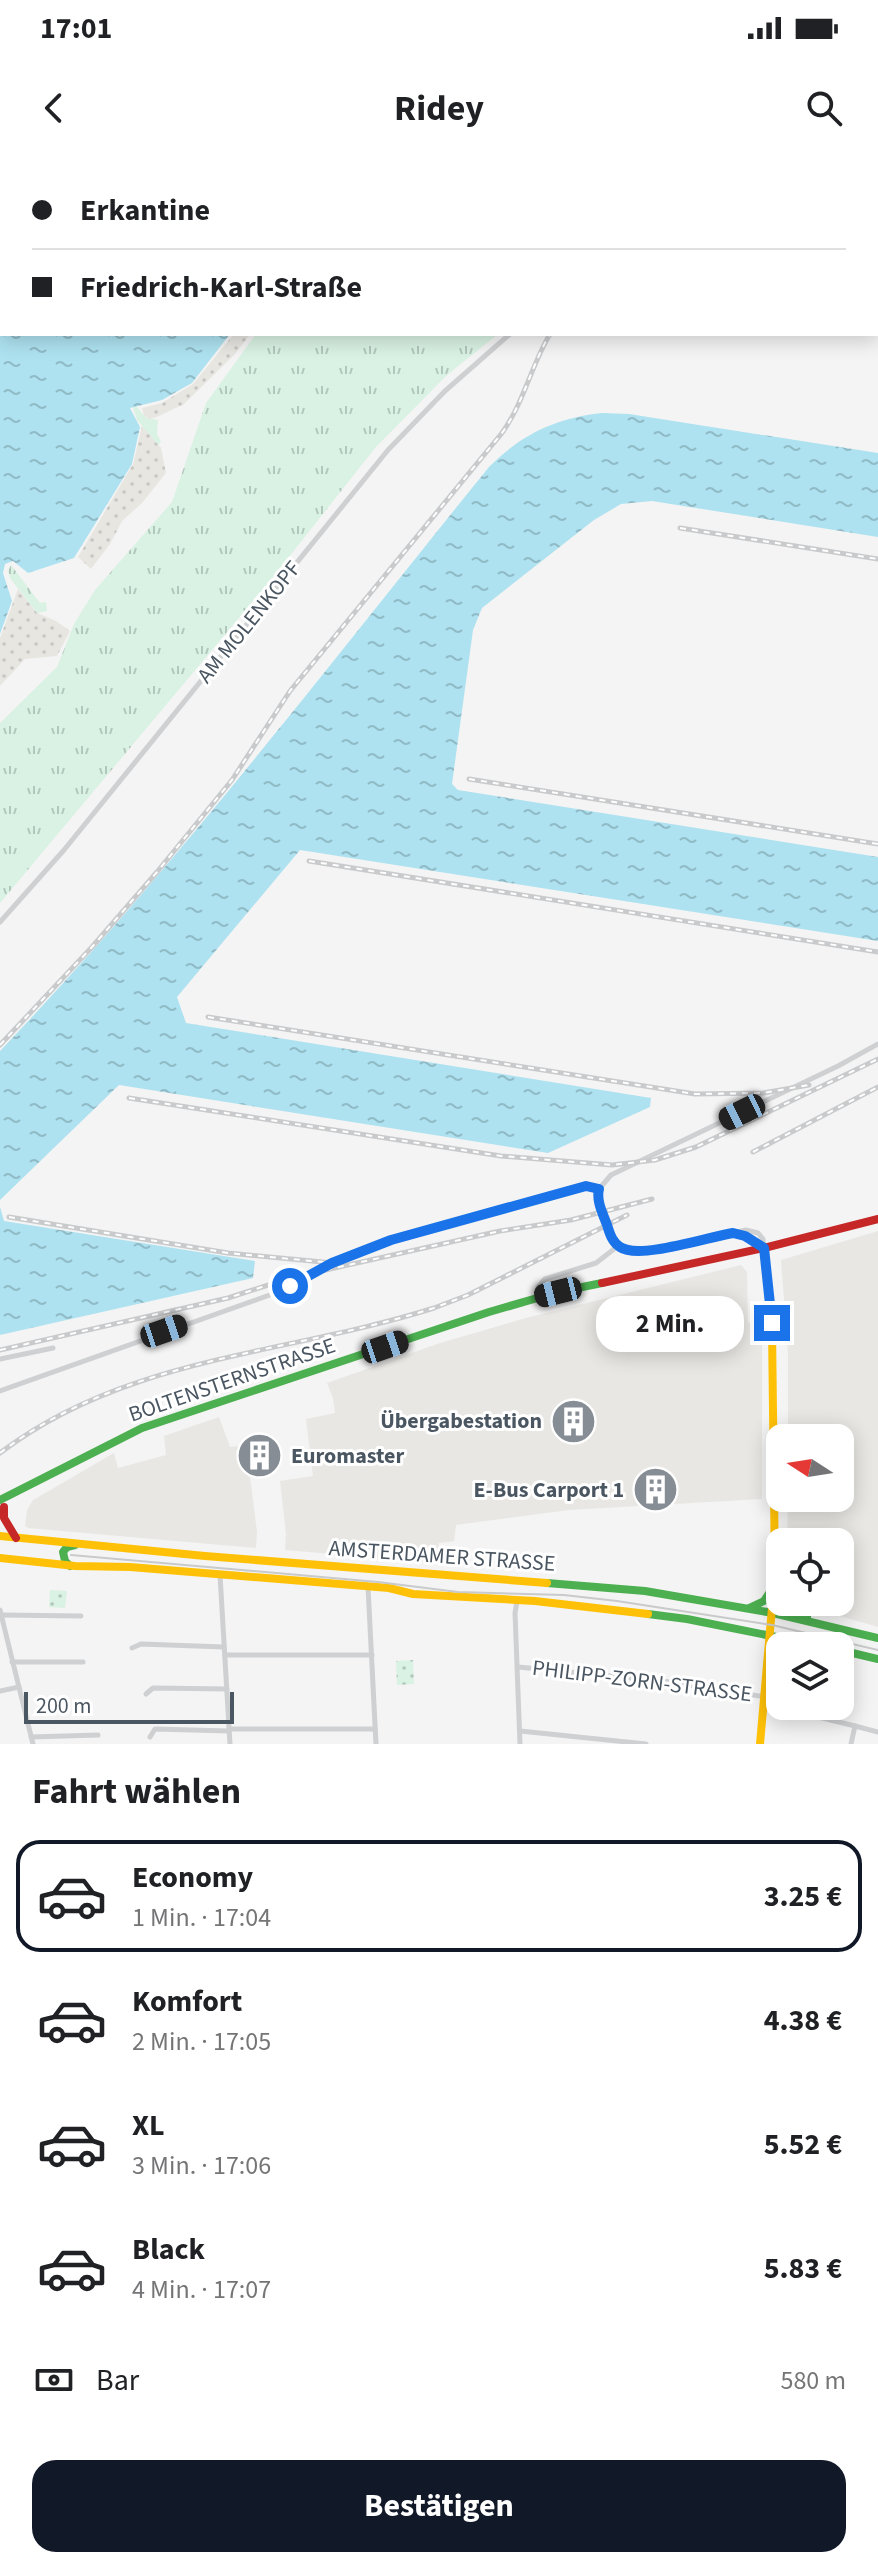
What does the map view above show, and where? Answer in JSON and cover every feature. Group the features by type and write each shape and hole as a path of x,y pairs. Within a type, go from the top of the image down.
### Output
{"main road":[{"name":"BOLTENSTERNSTRASSE","path":"1,1506 24,1489 142,1428 539,1297 764,1248 878,1219"},
{"path":"764,1248 772,1329 776,1528"},
{"path":"1,1506 16,1538"},
{"name":"AMSTERDAMER STRASSE","path":"0,1536 645,1591 766,1612"},
{"path":"70,1566 63,1552 67,1547 78,1544"},
{"name":"AMSTERDAMER STRASSE","path":"0,1558 70,1566 130,1567 389,1588 413,1594 622,1610 766,1634"},
{"path":"622,1610 617,1599 622,1594 637,1595 645,1591"},
{"path":"747,1609 766,1598"},
{"name":"AMSTERDAMER STRASSE","path":"785,1616 878,1638"},
{"path":"806,1616 825,1626"},
{"path":"854,1653 878,1659"},
{"path":"760,1744 766,1701"}],"street":[{"name":"AM MOLENKOPF","path":"0,922 83,827 388,450 461,376 508,336"},
{"path":"764,1248 763,1239 758,1233 746,1230 645,1251 629,1251 618,1246 612,1237 597,1197 599,1189 611,1175 878,1044"},
{"path":"0,1391 278,1292 332,1263 391,1240 581,1186 599,1189"},
{"path":"539,1297 538,1287 545,1279 596,1263 618,1246"},
{"path":"0,1359 53,1348"},
{"path":"220,1575 230,1744"},
{"path":"368,1587 376,1744"},
{"path":"517,1601 520,1744"},
{"path":"33,1744 0,1613 81,1616"},
{"path":"132,1648 141,1644 224,1647"},
{"path":"225,1655 372,1655"},
{"path":"12,1662 83,1662"},
{"name":"PHILIPP-ZORN-STRASSE","path":"518,1667 635,1677 718,1689 766,1701"},
{"path":"0,1691 19,1687"},
{"path":"146,1694 153,1688 227,1689"},
{"name":"PHILIPP-ZORN-STRASSE","path":"834,1720 878,1732"},
{"path":"851,1744 855,1726"},
{"path":"150,1737 155,1729 375,1729"},
{"path":"520,1731 646,1744"},
{"path":"31,1737 98,1735"}],"shaded area":[{"path":"878,1231 878,1627 840,1616 854,1616 854,1528 787,1528 788,1512 854,1512 854,1424 788,1424 788,1353 781,1260"},
{"path":"741,1265 747,1272 748,1322 762,1326 762,1499 569,1510 456,1525 454,1541 439,1543 437,1563 285,1550 280,1481 313,1476 306,1419 335,1413 327,1383 440,1343 526,1318"},
{"path":"219,1417 230,1447 246,1445 257,1532 256,1548 25,1526 27,1510 33,1500 114,1453 118,1468 166,1455 164,1436"}],"green space":[{"path":"255,336 496,336 447,375 375,448 274,576 0,903 0,723 57,667 74,624 95,590 172,502 206,403"},
{"path":"133,407 137,407 146,418 158,420 157,434 161,442 158,445 137,420"},
{"path":"11,565 40,603 46,602 47,611 37,613 10,578 8,571"},
{"path":"50,1590 67,1591 65,1608 49,1607"},
{"path":"413,1660 414,1684 397,1685 396,1661"}],"sand":[{"path":"232,336 248,336 235,354 183,405 150,419 144,416 142,408 162,403 193,384"},
{"path":"142,426 161,448 166,473 142,503 122,521 91,569 78,557 133,464"},
{"path":"18,589 37,613 70,631 57,656 25,659 0,686 0,638"}],"water":[{"path":"0,336 228,336 192,383 162,400 130,408 140,427 132,464 74,558 28,573 13,561 5,564 3,573 12,601 0,634"},
{"path":"602,413 629,414 878,453 878,537 652,501 621,504 594,520 482,608 473,630 452,784 458,790 878,857 878,941 300,850 177,997 186,1023 651,1098 650,1107 548,1153 119,1085 0,1200 0,1051 190,837 489,467 514,445 541,430 570,419"},
{"path":"0,1207 4,1221 255,1261 253,1278 0,1335"}],"tram line":[{"path":"71,1555 458,1592 564,1595 617,1601 772,1625 878,1650"}],"railway":[{"path":"0,1045 157,872 232,780 290,691 502,433 549,336"},
{"path":"680,528 878,559"},
{"path":"469,779 878,844"},
{"path":"309,861 878,952"},
{"path":"208,1017 695,1094 763,1093 809,1085"},
{"path":"129,1098 501,1156 612,1165 655,1160 696,1147 878,1059"},
{"path":"753,1152 878,1087"},
{"path":"0,1350 228,1298 290,1278 500,1231 571,1220 652,1199"},
{"path":"0,1453 49,1421 101,1396 154,1377 434,1308 468,1295 627,1215"},
{"path":"9,1217 228,1253 333,1263"}],"traffic: fast":[{"path":"0,1500 142,1428 489,1312 602,1283"},
{"path":"70,1566 63,1552 75,1545"},
{"path":"547,1583 645,1591 773,1613 878,1638"},
{"path":"749,1608 766,1598"},
{"path":"648,1614 766,1635"},
{"path":"854,1653 878,1659"}],"traffic: slow":[{"path":"760,1744 775,1574 772,1329 764,1248"},
{"path":"0,1536 547,1583"},
{"path":"0,1558 389,1588 413,1594 535,1601 648,1614"}],"traffic: jam":[{"path":"602,1283 764,1248 878,1219"},
{"path":"4,1507 4,1518 16,1538"}],"place":[{"name":"Übergabestation","path":"573,1421"},
{"name":"Euromaster","path":"260,1456"},
{"name":"E-Bus Carport 1","path":"655,1490"}],"route":[{"path":"290,1286 321,1268 391,1240 586,1186 599,1189 597,1197 614,1242 629,1251 645,1251 733,1233 745,1236 764,1248 772,1323"}]}
